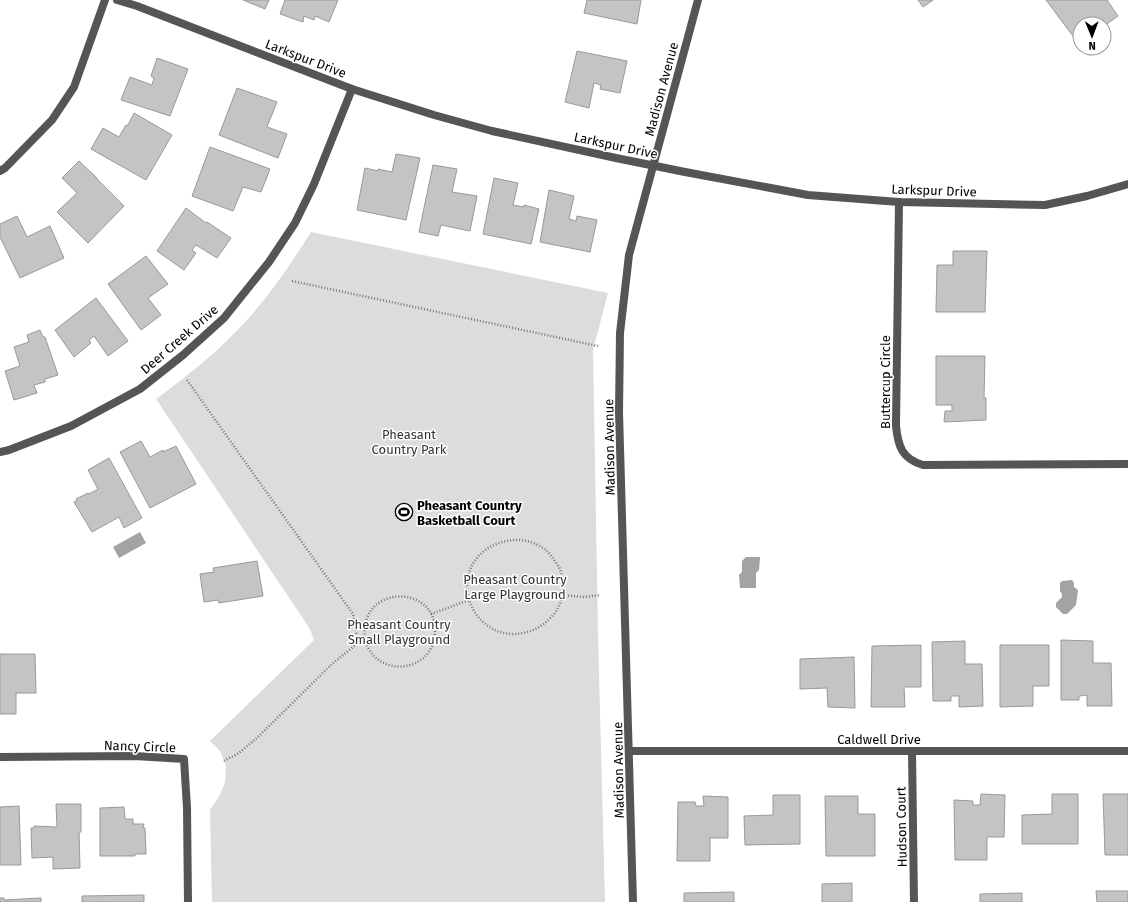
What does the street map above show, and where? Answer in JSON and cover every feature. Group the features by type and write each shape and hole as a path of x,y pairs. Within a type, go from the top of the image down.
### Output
{"street":[{"path":"0,171 5,168 52,120 74,87 104,0"},
{"name":"Larkspur Drive","path":"117,0 352,89 434,115 492,131 652,166 808,195 899,202 1045,204 1086,196 1128,184"},
{"name":"Madison Avenue","path":"633,902 620,412 620,333 629,255 698,0"},
{"name":"Deer Creek Drive","path":"0,452 9,450 71,426 140,389 183,355 224,318 269,262 295,223 314,184 352,89"},
{"name":"Buttercup Circle","path":"899,202 896,426 898,443 901,450 907,457 914,462 923,465 1128,464"},
{"name":"Caldwell Drive","path":"630,751 1128,751"},
{"name":"Hudson Court","path":"912,751 914,902"},
{"name":"Nancy Circle","path":"0,757 135,756 184,759 187,816 188,902"}],"path":[{"path":"292,281 598,346"},
{"path":"186,380 353,614 358,643"},
{"path":"521,539 537,544 550,554 559,567 563,583 561,600 554,614 542,626 529,632 514,634 499,632 486,624 476,613 469,600 467,585 470,570 477,558 489,546 504,540 521,539"},
{"path":"562,595 584,597 600,595"},
{"path":"401,596 413,598 423,605 431,614 435,626 435,638 431,649 423,658 412,665 390,666 380,661 372,654 366,644 364,633 365,622 370,612 378,603 389,597 401,596"},
{"path":"431,614 469,600"},
{"path":"224,761 239,753 258,737 328,668 358,643 366,644"}],"green space":[{"name":"Pheasant Country Park","path":"311,232 608,293 593,350 605,902 212,902 210,810 220,795 225,782 226,765 220,751 210,741 314,640 310,629 156,399 180,381 227,341 248,319 281,277"}],"shaded area":[{"path":"140,532 146,543 119,558 113,547"},
{"path":"746,557 760,557 759,570 756,573 756,588 740,588 739,575 742,572 742,561"},
{"path":"1072,580 1074,587 1078,590 1076,605 1067,614 1063,614 1056,607 1056,603 1062,597 1060,583 1062,581"}],"building":[{"path":"243,0 269,0 265,9"},
{"path":"285,0 338,0 329,22 315,16 314,20 304,16 303,22 280,14"},
{"path":"587,0 641,0 637,24 584,13"},
{"path":"918,0 933,0 923,7"},
{"path":"1046,0 1107,0 1118,16 1112,20 1112,16 1072,16 1072,35"},
{"path":"577,51 627,61 620,93 600,89 601,85 594,83 589,108 565,102"},
{"path":"157,58 188,69 170,116 121,100 130,77 152,85 154,78 151,76"},
{"path":"237,88 277,102 267,127 287,134 278,158 219,135"},
{"path":"134,113 172,135 146,180 91,149 103,128 119,137 126,125 128,125"},
{"path":"210,147 270,169 261,192 243,187 233,211 192,196"},
{"path":"396,154 420,158 406,220 357,210 365,168 392,172"},
{"path":"79,161 124,206 88,243 57,212 77,193 62,178"},
{"path":"433,165 457,169 452,192 477,196 470,231 441,225 438,236 419,232"},
{"path":"494,178 518,183 513,205 524,207 524,205 539,209 531,244 483,234"},
{"path":"549,190 574,196 569,219 576,221 577,216 597,220 590,252 540,242"},
{"path":"186,208 206,223 207,222 231,238 217,258 196,245 192,250 196,253 184,270 157,251"},
{"path":"17,216 27,237 50,226 64,258 20,278 0,237 0,224"},
{"path":"953,251 987,251 985,312 936,312 937,265 953,265"},
{"path":"146,256 168,284 148,298 161,315 141,330 108,284"},
{"path":"96,298 128,341 108,356 94,336 89,340 91,343 74,357 55,330"},
{"path":"40,330 43,337 45,337 58,375 45,379 45,382 34,385 37,393 14,400 5,371 20,366 14,347 29,342 27,335"},
{"path":"936,356 985,356 984,398 986,398 986,420 944,422 945,411 952,411 952,405 936,405"},
{"path":"141,441 150,457 163,450 163,452 176,446 196,484 150,508 120,452"},
{"path":"109,458 142,518 124,528 119,517 92,532 74,502 77,501 76,499 98,489 88,470"},
{"path":"257,561 263,596 219,603 218,600 204,602 200,574 214,572 213,568"},
{"path":"1061,640 1093,641 1093,663 1111,663 1112,706 1087,706 1087,695 1079,696 1079,700 1061,700"},
{"path":"965,641 965,664 982,664 983,706 959,707 959,696 951,696 951,701 933,701 932,642"},
{"path":"921,645 921,687 904,687 905,707 871,707 872,646"},
{"path":"1000,645 1049,645 1049,686 1033,686 1033,706 1000,707"},
{"path":"0,654 35,654 36,693 16,693 16,714 0,714"},
{"path":"854,657 855,708 828,707 827,688 800,689 800,659"},
{"path":"981,794 1005,795 1004,837 987,837 987,860 955,860 954,800 973,801 973,805 980,805"},
{"path":"1052,794 1078,794 1078,844 1022,844 1022,815 1052,814"},
{"path":"1103,794 1128,794 1128,855 1105,855"},
{"path":"773,795 800,795 800,844 745,845 744,816 773,815"},
{"path":"703,796 728,797 728,838 710,838 710,861 677,861 678,802 695,802 696,806 704,806"},
{"path":"825,796 858,796 858,814 875,814 875,856 826,856"},
{"path":"56,804 81,804 81,832 79,832 80,868 53,869 53,857 32,858 31,828 34,828 34,826 57,827"},
{"path":"19,806 21,865 0,865 0,807"},
{"path":"124,807 125,819 133,819 133,824 144,824 143,828 145,828 146,854 135,854 135,856 100,856 100,808"},
{"path":"852,883 852,902 822,902 822,884"},
{"path":"1096,891 1128,891 1128,902 1097,902"},
{"path":"734,892 734,902 684,902 684,893"},
{"path":"1022,893 1022,902 980,902 980,894"},
{"path":"144,895 144,902 82,902 82,896"},
{"path":"0,898 4,898 4,900 41,898 41,902 0,902"}],"place":[{"name":"Pheasant Country Basketball Court","path":"404,512"}],"park label":[{"name":"Pheasant Country Large Playground","path":"515,586"},
{"name":"Pheasant Country Small Playground","path":"399,632"}]}
